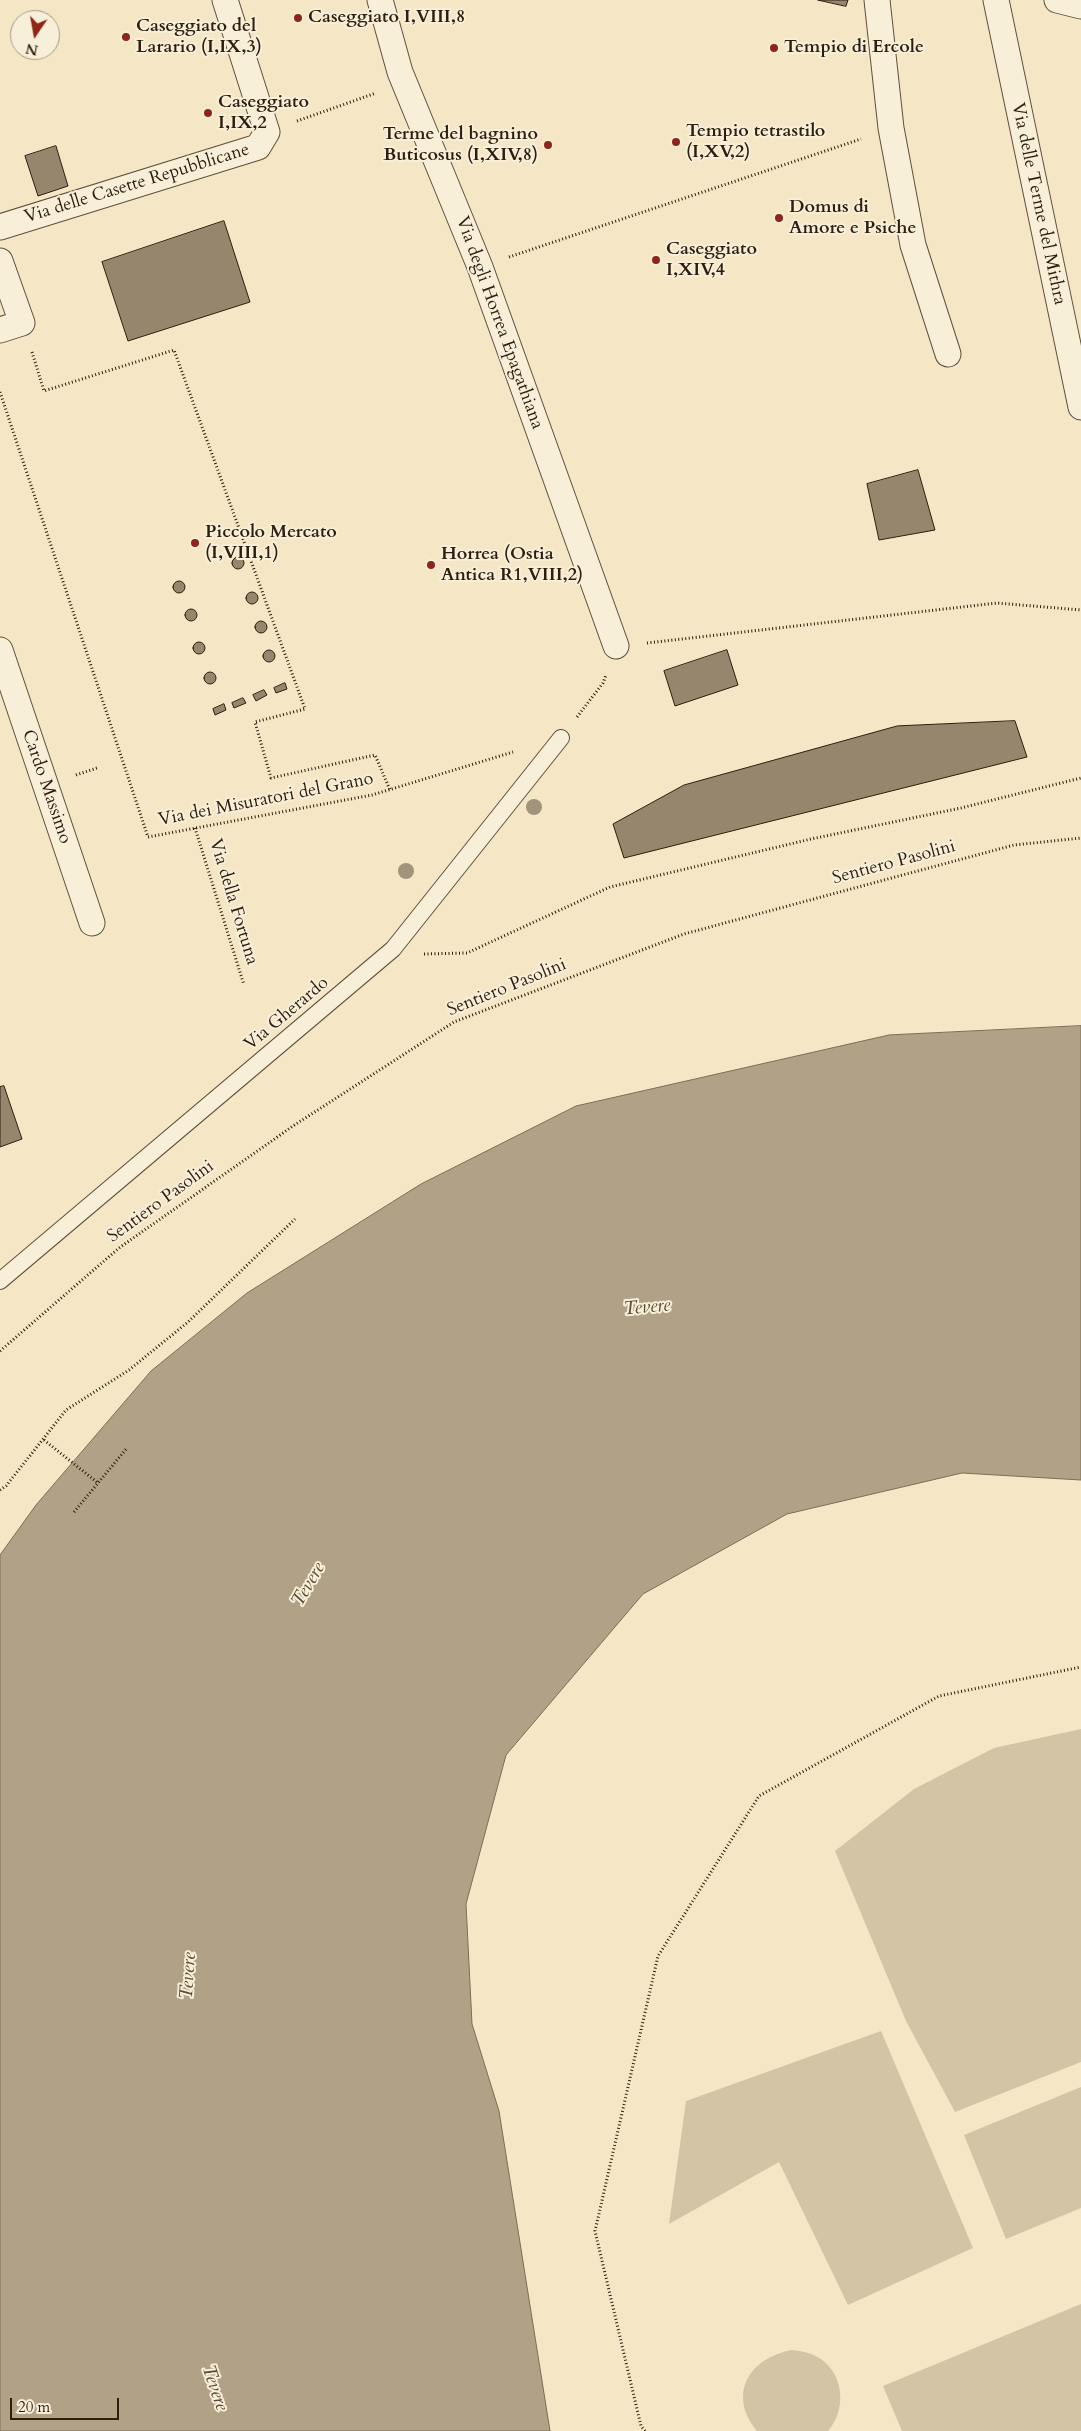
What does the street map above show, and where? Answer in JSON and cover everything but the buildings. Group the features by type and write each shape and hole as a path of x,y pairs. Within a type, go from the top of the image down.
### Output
{"street":[{"path":"225,0 267,132"},
{"name":"Via degli Horrea Epagathiana","path":"380,0 400,72 480,267 616,646"},
{"path":"877,0 891,128 913,245 948,354"},
{"name":"Via delle Terme del Mithra","path":"996,0 1081,407"},
{"path":"1057,0 1081,6"},
{"name":"Via delle Casette Repubblicane","path":"0,227 258,147 267,132"},
{"path":"0,261 11,327"},
{"name":"Cardo Massimo","path":"0,650 92,923"}],"lane":[{"name":"Via Gherardo","path":"0,1281 393,949 561,738"}],"path":[{"path":"267,132 378,92 375,81 400,72"},
{"path":"480,267 891,128"},
{"path":"11,327 44,391 126,363 174,350 305,709 255,722 271,778 375,755 390,790"},
{"name":"Via dei Misuratori del Grano","path":"0,392 148,837 372,795 561,738"},
{"path":"561,738 603,683 616,646 997,604 1081,610"},
{"path":"75,775 97,768"},
{"path":"393,949 432,956 467,953 610,887 811,839 961,808 1081,778"},
{"name":"Via della Fortuna","path":"195,828 244,985"},
{"name":"Sentiero Pasolini","path":"0,1351 119,1248 293,1126 454,1022 684,934 1014,845 1081,838"},
{"path":"0,1490 6,1486 44,1440 66,1410 129,1370 188,1322 295,1219"},
{"path":"44,1440 98,1483"},
{"path":"74,1512 127,1448"},
{"path":"644,2431 641,2426 596,2231 658,1956 760,1796 939,1696 1081,1667"}],"shaded area":[{"path":"1081,1729 1081,2062 955,2112 906,2021 835,1851 914,1789 994,1748"},
{"path":"881,2031 973,2248 848,2305 779,2162 669,2224 686,2101"},
{"path":"1081,2087 1081,2208 1006,2239 964,2135"},
{"path":"1081,2304 1081,2431 902,2431 883,2386"},
{"path":"792,2350 807,2353 821,2359 829,2366 839,2384 840,2404 838,2414 828,2431 757,2431 748,2417 744,2404 744,2391 747,2380 754,2369 777,2354"}],"water":[{"name":"Tevere","path":"1081,1026 1081,1480 962,1473 787,1514 643,1594 506,1755 466,1904 472,2024 499,2111 550,2431 0,2431 0,1555 36,1505 151,1371 247,1293 421,1184 576,1106 889,1035"}],"place":[{"name":"Caseggiato I,VIII,8","path":"298,18"},
{"name":"Caseggiato del Larario (I,IX,3)","path":"126,37"},
{"name":"Tempio di Ercole","path":"774,48"},
{"name":"Caseggiato I,IX,2","path":"208,113"},
{"name":"Tempio tetrastilo (I,XV,2)","path":"676,142"},
{"name":"Terme del bagnino Buticosus (I,XIV,8)","path":"548,145"},
{"name":"Domus di Amore e Psiche","path":"779,218"},
{"name":"Caseggiato I,XIV,4","path":"656,260"},
{"name":"Piccolo Mercato (I,VIII,1)","path":"195,543"},
{"name":"Horrea (Ostia Antica R1,VIII,2)","path":"431,565"}]}
